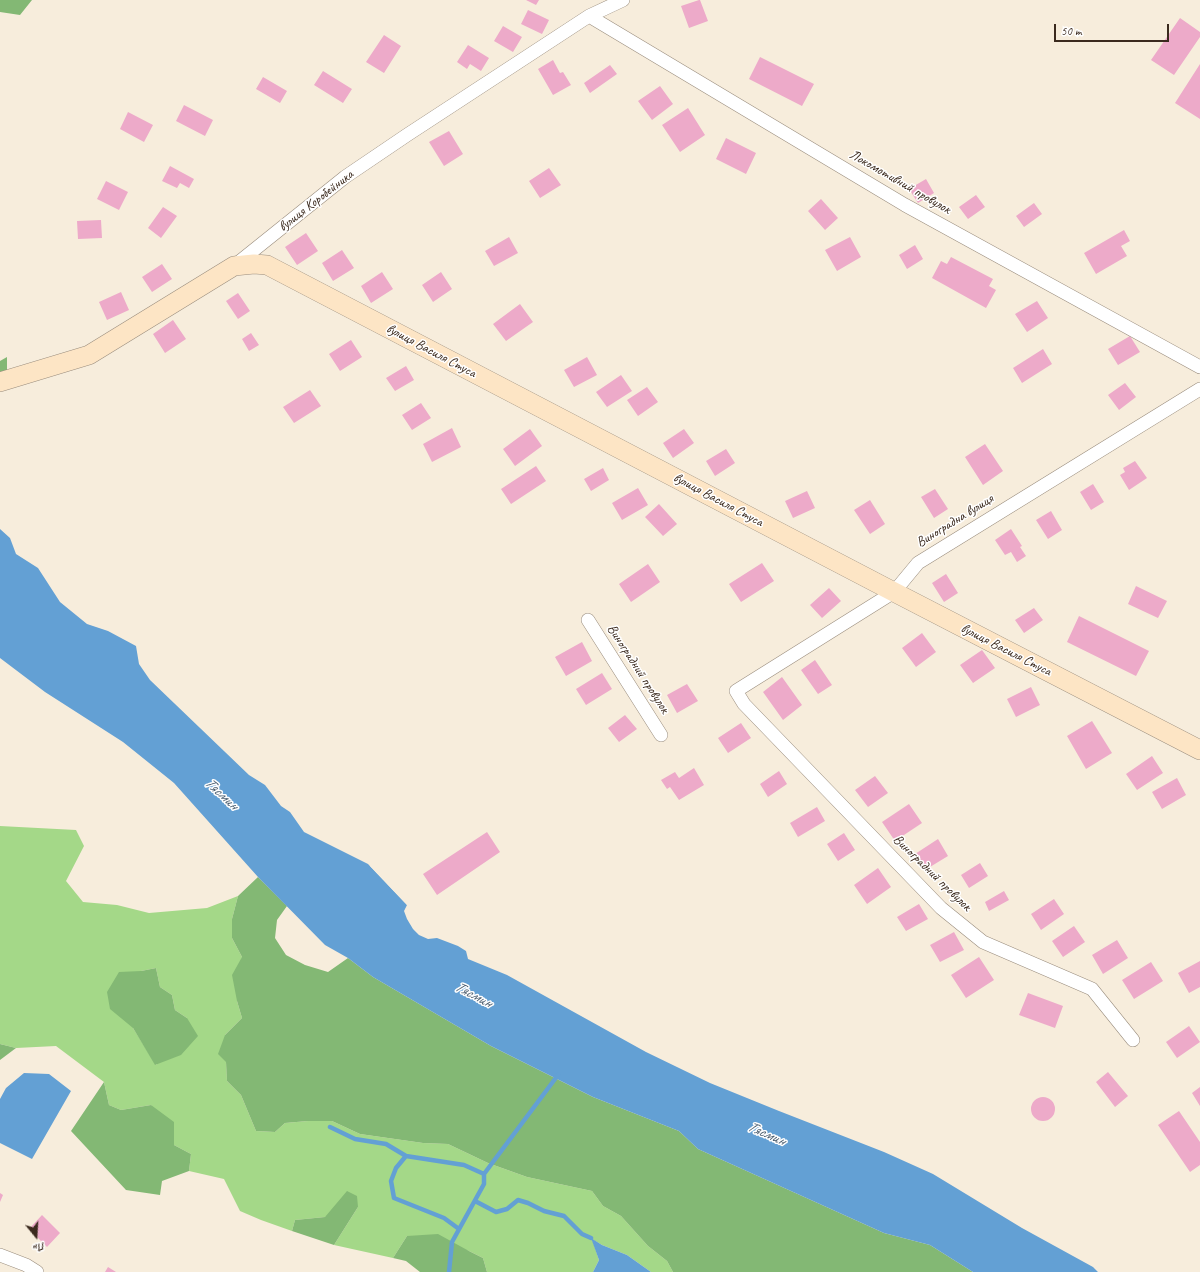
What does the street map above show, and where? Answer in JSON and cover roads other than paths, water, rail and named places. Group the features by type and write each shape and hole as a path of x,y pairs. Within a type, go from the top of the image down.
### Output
{"street":[{"name":"вулиця Коробейника","path":"0,382 89,355 234,266 345,177 407,135 589,16 623,0"},
{"name":"Локомотивний провулок","path":"589,16 905,205 1200,367"},
{"name":"вулиця Василя Стуса","path":"234,266 254,264 267,265 276,269 1200,750"},
{"name":"Виноградна вулиця","path":"736,691 894,592 918,563 1200,389"},
{"name":"Виноградний провулок","path":"588,620 661,735"},
{"name":"Виноградний провулок","path":"736,691 744,704 942,908 983,942 1092,989 1133,1040"},
{"path":"0,1255 26,1265 37,1272"}],"water":[{"name":"Тясмин","path":"0,529 10,538 16,554 38,568 60,602 87,624 108,631 136,646 139,664 150,680 249,775 265,785 281,806 290,812 304,832 368,864 407,905 404,911 407,919 419,935 428,939 437,938 458,946 466,951 468,959 507,975 646,1052 710,1083 884,1152 933,1174 1022,1228 1093,1267 1098,1272 973,1272 930,1245 884,1233 698,1149 679,1131 593,1097 491,1046 373,977 348,958 325,945 258,877 174,783 123,742 45,692 0,658"},
{"path":"24,1073 49,1074 71,1091 32,1159 0,1143 0,1099 6,1088"},
{"path":"591,1238 602,1245 627,1255 651,1272 593,1272 599,1260"}],"waterway":[{"path":"449,1272 452,1242 484,1184 484,1174 558,1075"},
{"path":"330,1127 355,1139 386,1144 406,1156"},
{"path":"459,1229 444,1218 394,1198 391,1181 396,1168 406,1156 464,1165 484,1174"},
{"path":"475,1201 496,1212 507,1209 518,1200 528,1203 544,1211 564,1216 582,1234 591,1238"}]}
